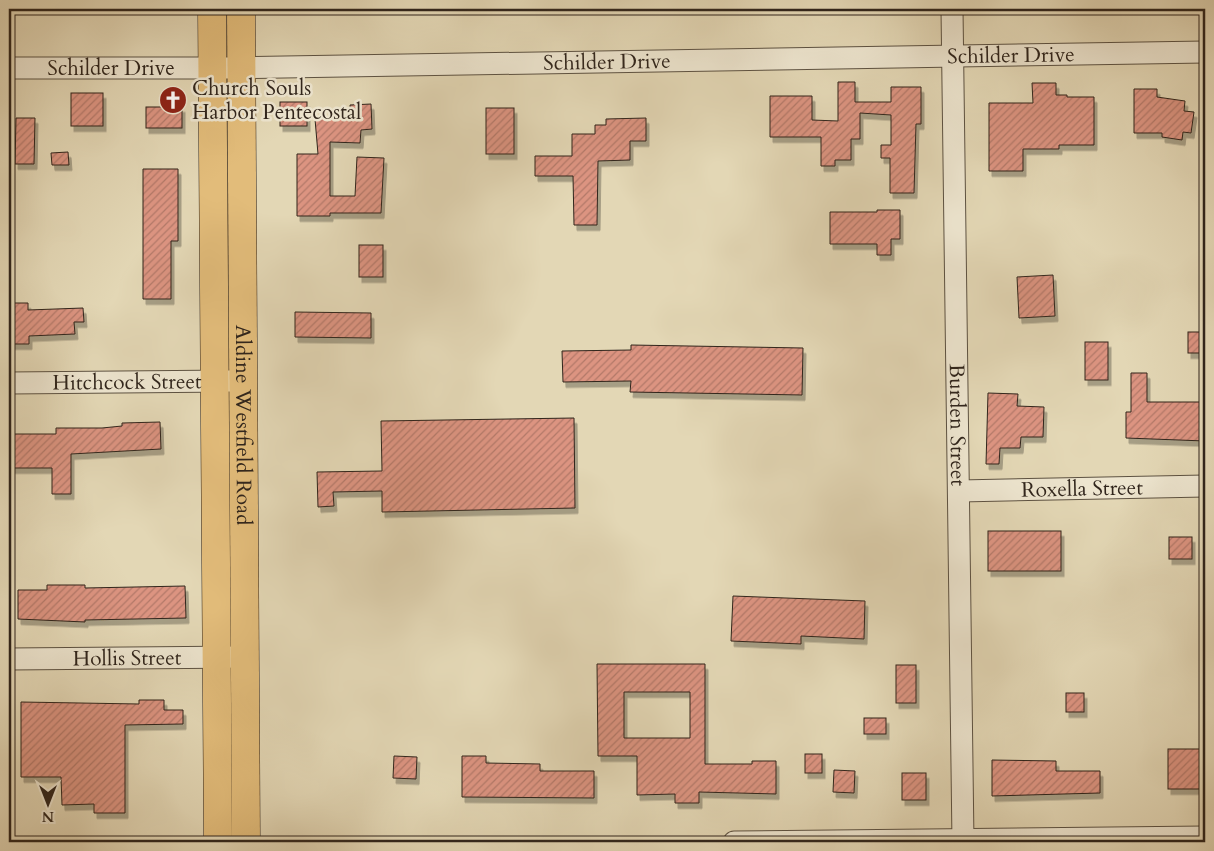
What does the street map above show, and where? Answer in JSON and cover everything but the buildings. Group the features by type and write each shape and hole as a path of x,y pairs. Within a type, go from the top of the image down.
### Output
{"main road":[{"name":"Aldine Westfield Road","path":"212,9 218,842"},
{"name":"Aldine Westfield Road","path":"241,9 246,842"},
{"path":"216,532 244,532"}],"street":[{"name":"Burden Street","path":"952,9 960,491 963,841"},
{"name":"Schilder Drive","path":"9,68 213,67 1205,52"},
{"name":"Hitchcock Street","path":"9,383 243,380"},
{"name":"Roxella Street","path":"960,491 1205,486"},
{"name":"Hollis Street","path":"9,659 246,657"},
{"path":"734,842 1205,837"}],"place":[{"name":"Church Souls Harbor Pentecostal","path":"173,100"}]}
